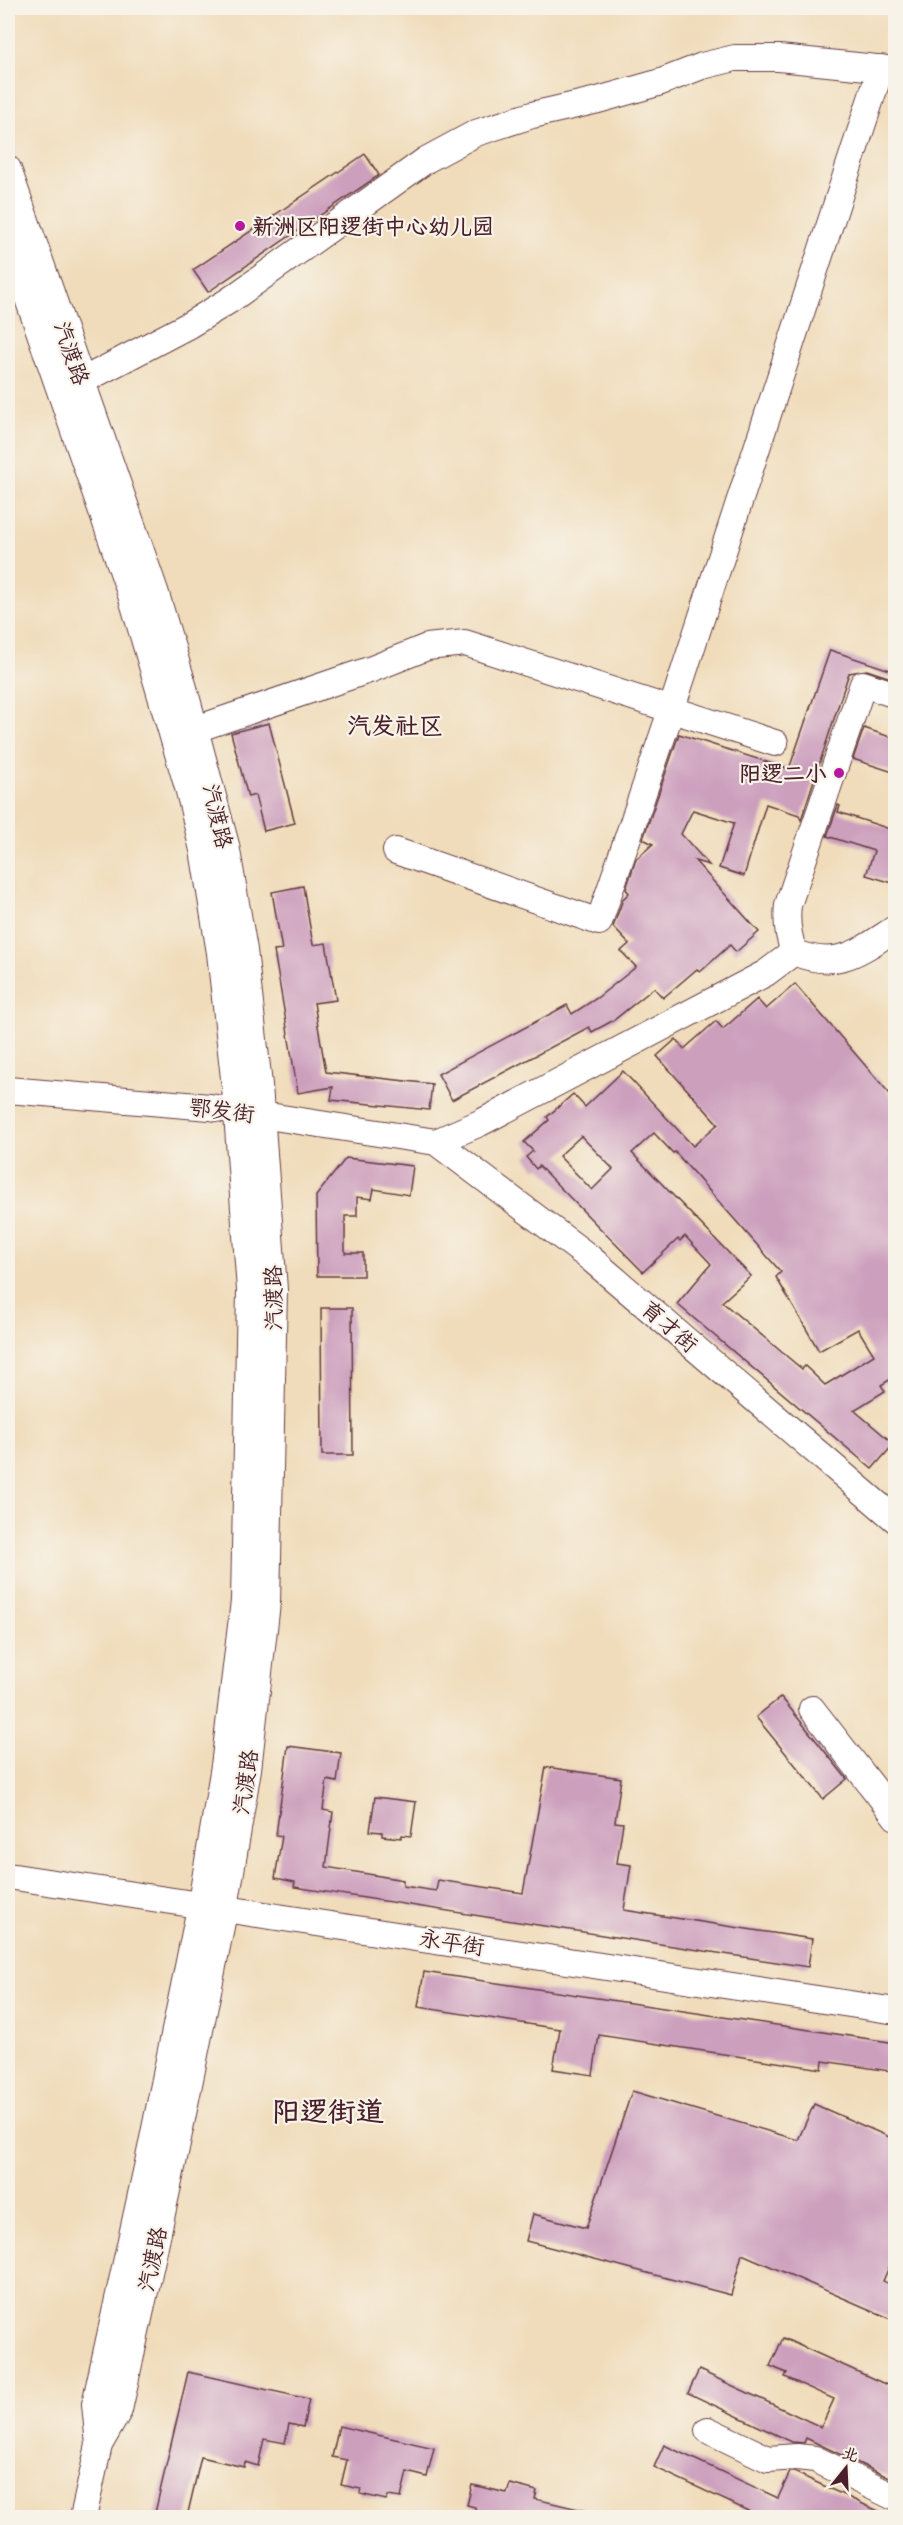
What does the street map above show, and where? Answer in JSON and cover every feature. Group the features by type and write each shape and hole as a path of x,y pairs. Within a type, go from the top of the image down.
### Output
{"street":[{"path":"82,381 189,325 230,300 426,160 476,133 531,115 608,97 702,66 735,58 757,56 888,69 598,922 396,852"},
{"name":"汽渡路","path":"8,169 137,536 196,729 221,825 237,904 249,1113 250,1290 244,1601 224,1766 213,1905 149,2158 95,2404 99,2445 83,2517"},
{"name":"汽渡路","path":"8,242 132,598 189,791 202,850 249,1113"},
{"path":"196,729 372,669 427,647 465,643 671,711 775,742"},
{"path":"794,952 788,932 788,905 863,684 896,694"},
{"path":"794,952 819,960 845,958 896,928"},
{"path":"436,1142 480,1123 766,973 794,952"},
{"name":"鄂发街","path":"8,1090 249,1113 436,1142"},
{"name":"育才街","path":"436,1142 590,1258 896,1520"},
{"path":"812,1709 896,1816"},
{"name":"永平街","path":"8,1876 213,1905 896,2011"},
{"path":"708,2430 768,2459 797,2457 815,2460 896,2498"}],"building":[{"path":"365,154 379,175 208,292 193,270"},
{"path":"830,650 896,672 896,676 894,679 867,670 849,673 801,820 799,815 766,804 744,876 719,868 734,823 693,810 681,834 709,865 695,861 759,932 736,952 730,945 700,972 697,969 663,998 654,988 614,1020 592,1032 589,1027 452,1100 438,1074 567,1005 572,1014 597,998 636,967 621,951 629,944 613,927 623,899 629,893 626,889 636,859 653,844 643,839 679,734 789,769"},
{"path":"269,723 295,823 264,831 255,795 248,797 231,733"},
{"path":"864,728 896,739 896,773 853,759"},
{"path":"838,805 840,806 838,812 896,831 896,884 866,875 874,851 827,836"},
{"path":"303,886 313,945 326,943 336,1000 314,1003 326,1072 432,1084 429,1110 331,1100 333,1087 298,1093 274,951 282,950 272,892"},
{"path":"795,984 896,1101 896,1376 881,1385 885,1391 854,1410 894,1444 872,1469 677,1304 711,1264 685,1236 680,1241 678,1239 643,1272 539,1166 536,1169 526,1157 533,1151 524,1142 549,1120 547,1117 573,1094 585,1107 623,1071 693,1146 718,1124 657,1056 676,1039 684,1049 716,1021 723,1029 757,999 766,1009","holes":["654,1133 673,1153 675,1152 781,1272 776,1277 819,1351 858,1329 874,1355 825,1385 805,1366 802,1369 722,1302 751,1276 632,1153","581,1136 613,1169 592,1190 559,1156"]},
{"path":"346,1158 413,1166 409,1195 374,1189 372,1199 357,1197 357,1216 345,1216 345,1253 363,1253 363,1276 317,1276 316,1196"},
{"path":"321,1308 352,1308 353,1455 322,1455"},
{"path":"781,1697 847,1779 823,1799 756,1717"},
{"path":"288,1746 341,1753 337,1782 327,1780 323,1810 333,1812 326,1867 403,1880 403,1886 436,1891 438,1880 523,1893 546,1767 621,1778 615,1822 623,1823 617,1863 631,1865 624,1910 812,1939 808,1967 294,1887 295,1882 275,1878 282,1836 276,1835"},
{"path":"375,1797 416,1802 411,1836 402,1835 401,1838 382,1836 382,1832 370,1831"},
{"path":"424,1972 896,2043 896,2072 823,2061 822,2069 599,2035 593,2075 553,2069 560,2029 418,2007"},
{"path":"632,2091 798,2140 814,2104 896,2140 896,2251 883,2281 896,2287 896,2321 742,2254 731,2295 526,2241 533,2214 586,2228"},
{"path":"783,2338 896,2389 896,2481 806,2438 804,2443 792,2442 688,2393 699,2370 821,2427 834,2399 785,2377 787,2373 770,2366"},
{"path":"188,2372 309,2399 303,2427 289,2424 285,2443 264,2439 258,2466 245,2462 244,2467 201,2457 187,2517 154,2517"},
{"path":"339,2426 434,2448 427,2477 407,2472 401,2498 388,2496 386,2500 360,2494 361,2489 341,2485 347,2460 332,2457"},
{"path":"664,2445 778,2498 790,2472 794,2472 891,2517 761,2517 654,2467"},
{"path":"510,2484 537,2491 535,2499 587,2511 586,2517 497,2517 467,2505 472,2485 507,2493"}],"place":[{"name":"新洲区阳逻街中心幼儿园","path":"240,226"},
{"name":"阳逻二小","path":"839,773"}],"district":[{"name":"汽发社区","path":"395,726"},
{"name":"阳逻街道","path":"328,2111"}]}
